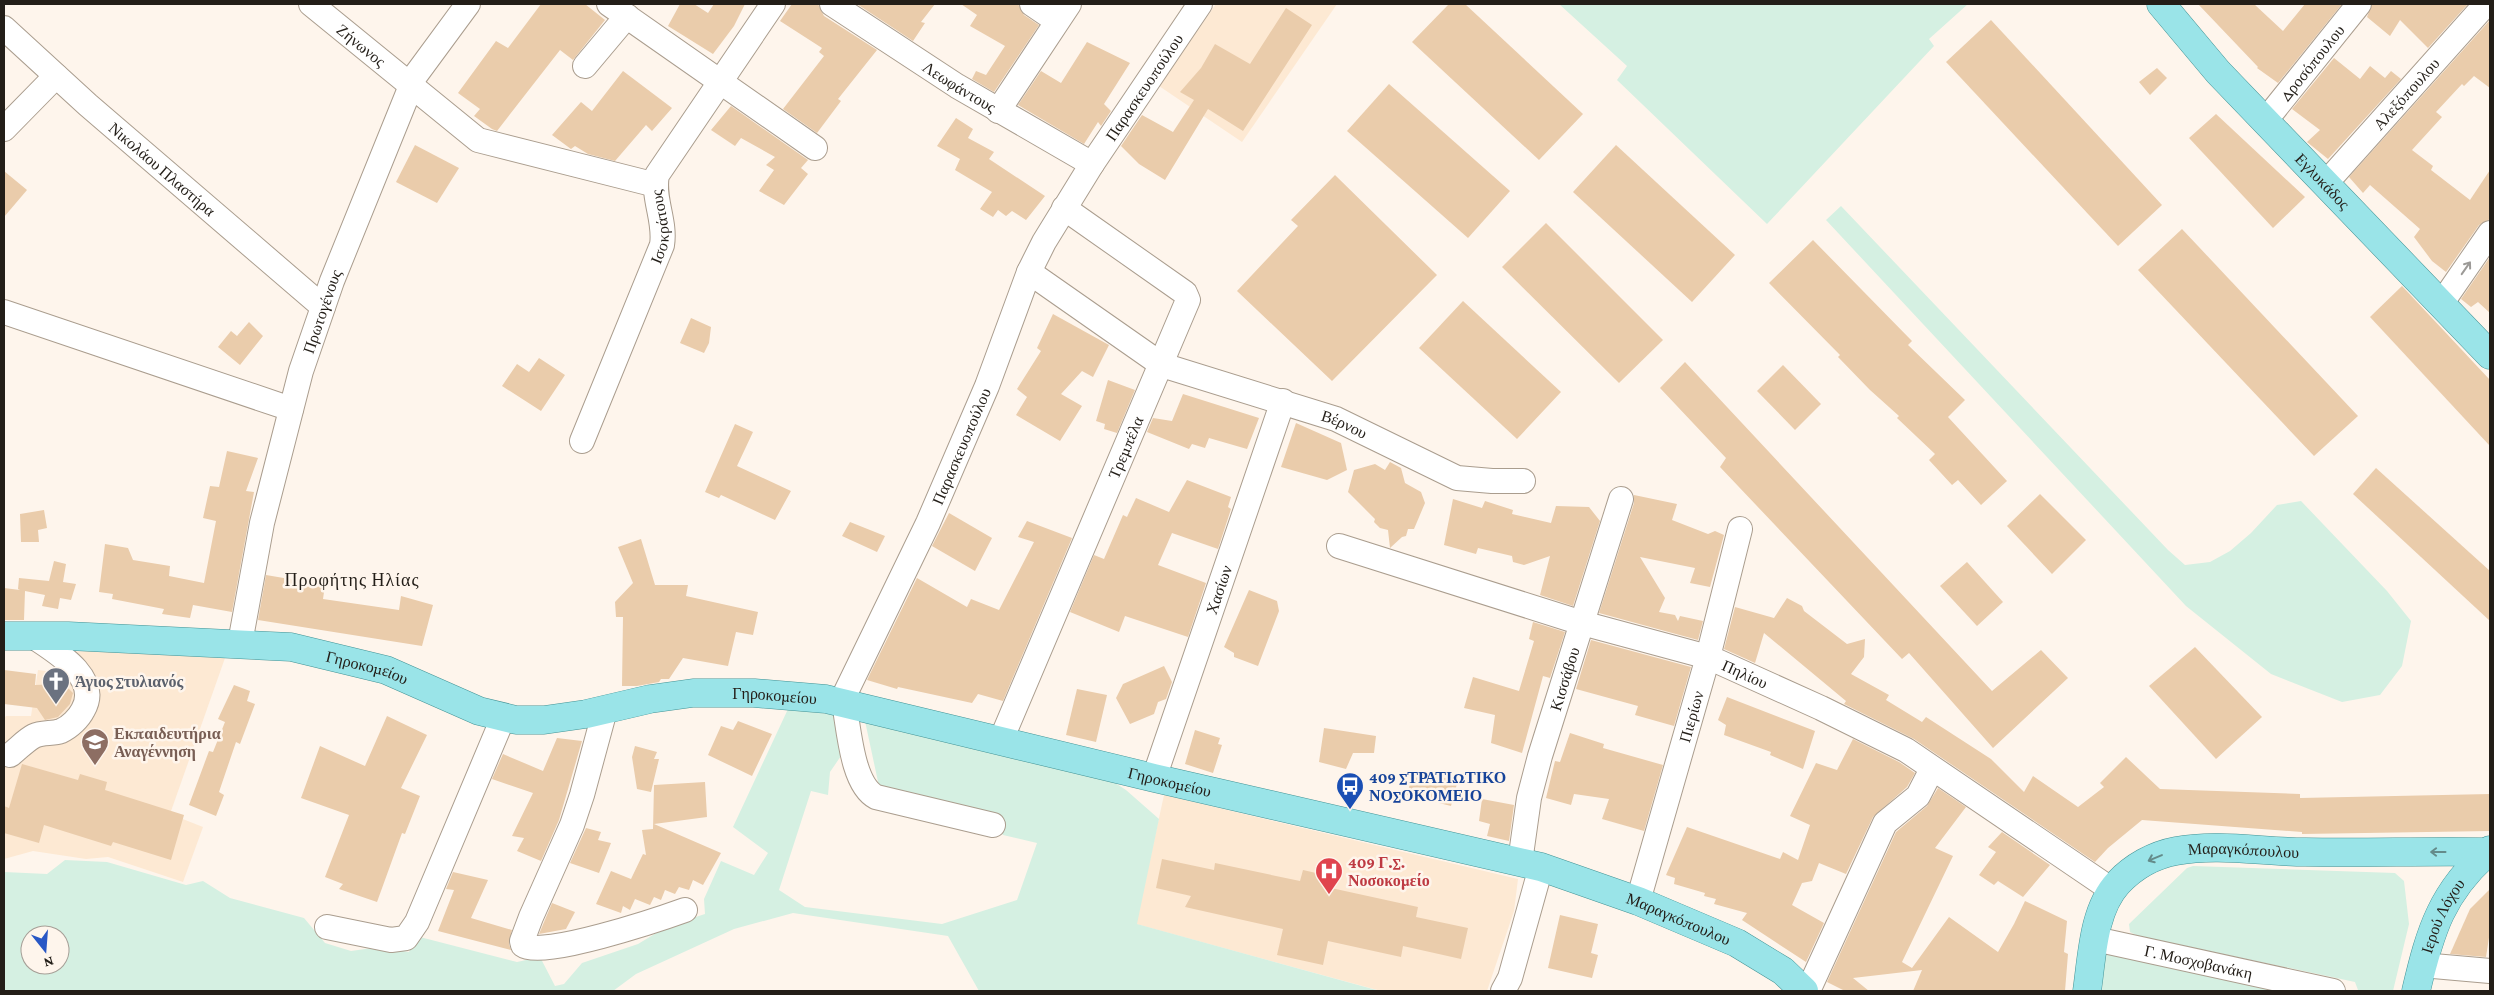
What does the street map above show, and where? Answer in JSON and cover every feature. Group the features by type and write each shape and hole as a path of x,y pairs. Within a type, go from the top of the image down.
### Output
{"main road":[{"name":"Εγλυκάδος","path":"2165,6 2207,60 2490,355"},
{"name":"Γηροκομείου","path":"4,636 31,635 240,643 291,647 386,670 479,711 503,718 544,720 605,710 650,699 693,693 794,694 844,703 1154,778 1531,864"},
{"name":"Μαραγκόπουλου","path":"2087,991 2095,939 2103,908 2112,890 2139,866 2164,854 2191,849 2305,852 2489,852"},
{"name":"Ιερού Λόχου","path":"2416,991 2422,965 2444,902 2461,879 2489,852"},
{"name":"Μαραγκόπουλου","path":"1531,864 1638,901 1719,934 1759,954 1783,971 1804,991"}],"street":[{"name":"Ζήνωνος","path":"311,4 478,140 656,185"},
{"name":"Πρωτογένους","path":"240,643 262,524 301,371 323,307 411,87 422,65 468,4"},
{"name":"Ισοκράτους","path":"582,441 662,245 662,224 656,185 660,170 773,4"},
{"name":"Λεωφάντους","path":"832,4 957,86 1092,164"},
{"path":"998,111 1063,12 1032,4"},
{"name":"Παρασκευοπούλου","path":"993,825 876,797 868,793 858,772 844,703 848,687 928,522 988,386 1029,272 1064,208 1092,164 1200,4"},
{"name":"Δροσόπουλου","path":"2265,121 2359,4"},
{"name":"Αλεξόπουλου","path":"2326,183 2486,4"},
{"path":"586,66 618,10 815,148"},
{"name":"Νικολάου Πλαστήρα","path":"4,28 56,76 323,307"},
{"path":"4,129 56,76"},
{"name":"Τρεμπέλα","path":"1002,740 1188,300 1185,293 1064,208"},
{"path":"2441,304 2490,233"},
{"name":"Βέρνου","path":"1029,272 1162,365 1283,401 1354,426 1457,478 1523,481"},
{"path":"4,312 291,409"},
{"name":"Χασίων","path":"1154,778 1283,401"},
{"name":"Κισσάβου","path":"1503,991 1510,978 1531,864 1530,798 1537,767 1621,499"},
{"name":"Πιερίων","path":"1638,901 1708,658 1740,528"},
{"name":"Πηλίου","path":"1339,546 1582,623 1708,658 1821,708 1906,750 2112,890"},
{"path":"10,756 35,735 62,730 79,718 87,704 85,683 74,668 59,654 31,635"},
{"path":"605,710 572,825 531,917 522,941 523,945 531,949 544,948 591,938 629,929 685,910"},
{"path":"327,927 391,940 406,938 420,912 503,718"},
{"path":"1808,991 1885,824 1918,796 1932,769"},
{"name":"Γ. Μοσχοβανάκη","path":"2095,939 2333,991"},
{"path":"2422,965 2490,972"}],"shaded area":[{"path":"1216,4 1337,4 1242,142 1159,86"},
{"name":"Εκπαιδευτήρια Αναγέννηση","path":"89,651 225,658 170,814 203,827 183,882 108,857 86,859 33,851 4,859 4,718 6,716 31,716 38,670 53,672 63,652"},
{"name":"409 Γ.Σ. Νοσοκομείο","path":"1164,795 1518,879 1514,911 1487,991 1381,991 1136,924"}],"green space":[{"path":"1559,4 1968,4 1929,39 1934,46 1767,224 1617,80 1627,66"},
{"path":"1841,206 2168,550 2185,565 2210,562 2230,551 2251,533 2277,505 2301,501 2387,591 2411,621 2402,666 2380,695 2342,702 2271,674 2186,606 1826,220"},
{"path":"788,709 836,715 843,753 830,772 828,795 811,791 779,890 805,907 942,924 1017,900 1037,843 1003,835 990,816 880,791 865,721 1109,779 1126,790 1159,819 1137,924 1380,991 979,991 948,936 793,913 734,929 636,974 613,991 4,991 4,872 47,874 65,860 107,862 186,885 203,881 230,898 304,918 325,943 351,951 379,947 409,952 416,936 517,962 540,957 555,986 564,984 582,963 638,944 668,926 705,914 704,899 721,861 754,875 768,853 733,827"},
{"path":"2193,866 2395,873 2404,881 2409,924 2393,991 2358,990 2355,982 2138,936 2130,932 2129,924 2187,868"},
{"path":"2105,952 2274,991 2102,991"}],"building":[{"path":"541,4 585,4 605,20 573,60 560,50 497,131 474,116 480,109 458,93 496,41 508,48"},
{"path":"680,4 694,4 708,13 714,4 745,4 734,26 713,54 668,26"},
{"path":"792,4 818,4 824,16 877,50 838,99 841,101 817,133 783,109 824,56 819,52 822,48 780,21"},
{"path":"857,4 935,4 921,22 925,23 913,41"},
{"path":"961,4 1018,4 1024,15 1039,25 994,92 972,79 976,71 986,75 1005,46 970,26 977,15"},
{"path":"1449,4 1465,4 1583,114 1539,160 1412,42"},
{"path":"2198,4 2254,4 2283,31 2305,4 2342,4 2278,83 2257,68"},
{"path":"2372,4 2468,4 2428,48 2400,20 2390,36 2367,17"},
{"path":"1286,8 1312,25 1243,131 1208,109 1165,180 1139,164 1121,146 1142,115 1173,132 1194,100 1180,92 1201,68 1215,44 1250,64"},
{"path":"1991,20 2162,205 2118,246 1946,62"},
{"path":"2490,20 2490,88 2474,76 2464,86 2462,84 2436,112 2442,117 2412,150 2433,166 2431,170 2470,200 2490,170 2490,219 2479,225 2446,272 2432,261 2414,237 2420,229 2370,185 2363,193 2349,177"},
{"path":"1087,42 1130,63 1104,104 1111,111 1101,126 1098,122 1084,144 1018,105 1041,71 1061,83"},
{"path":"2334,58 2360,79 2370,66 2385,78 2391,71 2401,79 2328,159 2307,142 2320,130 2292,109"},
{"path":"2157,68 2167,78 2150,95 2139,82"},
{"path":"623,71 672,108 652,131 646,125 615,161 588,154 575,146 571,149 552,135 581,102 592,111"},
{"path":"1389,84 1510,191 1468,238 1347,131"},
{"path":"731,106 808,160 801,168 808,174 784,205 759,191 774,170 766,165 775,157 741,138 735,146 711,130"},
{"path":"2216,114 2305,197 2273,228 2189,138"},
{"path":"956,118 973,129 968,138 994,152 989,159 1045,196 1026,220 1012,211 1006,216 998,210 993,217 980,209 992,192 955,170 960,159 937,146"},
{"path":"415,145 459,168 437,203 396,182"},
{"path":"1616,145 1735,255 1692,302 1573,192"},
{"path":"4,171 27,190 4,217"},
{"path":"1335,175 1437,275 1332,381 1237,291 1298,226 1291,220"},
{"path":"1546,223 1663,340 1619,383 1502,267"},
{"path":"2182,229 2358,416 2314,456 2138,270"},
{"path":"1813,240 1912,341 1908,345 1965,400 1948,417 2007,481 1981,505 1958,480 1952,485 1929,460 1935,454 1897,418 1899,416 1870,390 1838,357 1840,355 1769,283"},
{"path":"2490,257 2490,313 2478,302 2471,307 2461,299"},
{"path":"2402,286 2490,380 2490,446 2370,317"},
{"path":"1463,301 1561,392 1517,439 1419,348"},
{"path":"1053,314 1109,345 1093,377 1082,371 1061,394 1082,406 1060,441 1016,415 1027,397 1017,389 1041,351 1037,348"},
{"path":"691,318 711,327 709,343 704,353 680,343"},
{"path":"249,322 263,336 240,365 218,347 231,331 237,336"},
{"path":"539,358 565,375 541,411 502,386 517,364 529,372"},
{"path":"1685,362 1992,691 2041,650 2068,678 1993,748 1909,653 1902,659 1720,467 1726,458 1660,388"},
{"path":"1783,365 1821,404 1795,430 1757,391"},
{"path":"1108,380 1135,390 1117,433 1104,429 1105,424 1096,421"},
{"path":"1183,394 1259,418 1247,449 1209,438 1205,448 1192,444 1189,449 1147,432 1153,418 1172,421"},
{"path":"1296,423 1341,443 1347,470 1327,480 1281,467"},
{"path":"735,424 753,432 737,466 791,491 775,520 721,495 719,498 705,492"},
{"path":"227,451 258,458 246,491 254,492 232,612 193,605 190,618 162,614 164,609 112,599 113,594 99,592 105,544 128,548 133,560 170,566 169,576 204,583 216,521 203,518 210,486 219,487"},
{"path":"1390,462 1401,468 1405,483 1421,492 1425,503 1414,529 1408,529 1406,536 1402,537 1390,548 1388,530 1380,528 1374,522 1375,519 1348,492 1354,470 1375,464 1385,470"},
{"path":"2376,468 2490,571 2490,621 2353,494"},
{"path":"1187,480 1231,497 1228,507 1231,509 1218,549 1172,533 1158,565 1206,583 1188,637 1125,616 1119,632 1070,612 1094,555 1104,559 1123,515 1127,517 1136,498 1169,512"},
{"path":"2040,494 2086,540 2052,574 2007,526"},
{"path":"1634,495 1677,504 1672,520 1708,534 1715,531 1724,535 1710,587 1690,583 1695,568 1640,557 1665,598 1659,612 1675,615 1678,621 1680,616 1703,621 1698,640 1599,613 1634,503"},
{"path":"1453,499 1482,508 1485,501 1513,510 1512,514 1551,523 1556,506 1589,507 1600,521 1573,606 1540,595 1550,556 1524,565 1513,562 1512,556 1478,548 1476,554 1444,545"},
{"path":"44,510 47,528 38,530 39,542 21,542 20,514"},
{"path":"949,513 992,538 975,571 932,546"},
{"path":"1027,521 1072,538 1003,701 978,694 972,703 898,687 897,689 867,680 917,578 967,607 971,599 999,610 1034,542 1018,537"},
{"path":"850,522 885,536 877,552 842,536"},
{"path":"641,539 655,585 688,585 686,596 758,612 753,635 736,632 728,666 683,658 669,679 661,679 659,682 637,686 622,686 623,617 616,617 615,602 633,583 618,547"},
{"path":"54,561 66,564 63,582 76,584 71,600 60,598 58,609 42,606 45,595 25,591 24,620 4,620 4,588 20,590 18,589 19,578 49,581"},
{"path":"1967,562 2003,602 1977,626 1940,586"},
{"path":"266,575 325,585 323,599 399,610 401,596 433,605 422,646 258,620"},
{"path":"1249,590 1277,601 1279,611 1258,666 1234,657 1234,653 1224,647"},
{"path":"1787,598 1802,606 1804,611 1847,644 1865,639 1864,657 1851,674 1889,695 1886,700 1922,722 1926,717 1991,759 2024,792 2033,776 2078,807 2104,787 2100,783 2126,757 2160,789 2300,794 2300,798 2490,794 2490,831 2302,834 2302,832 2142,820 2108,848 2095,862 1914,739 1844,704 1846,701 1764,633 1755,663 1724,649 1735,607 1774,618"},
{"path":"1533,622 1565,632 1550,678 1543,676 1522,753 1491,743 1495,715 1464,708 1473,677 1519,691 1534,641 1529,639"},
{"path":"1591,640 1691,667 1674,726 1635,715 1638,706 1576,689"},
{"path":"2195,647 2262,717 2216,759 2149,686"},
{"path":"1164,666 1172,682 1166,699 1158,702 1154,714 1130,724 1116,698 1123,684"},
{"path":"4,670 36,674 35,685 60,684 66,686 73,693 70,704 58,717 45,720 37,708 4,704"},
{"path":"234,685 250,691 247,701 255,704 240,744 236,742 219,792 224,795 216,816 189,805 209,751 213,752 225,722 218,719"},
{"path":"1077,689 1107,695 1096,742 1066,735"},
{"path":"1727,697 1815,731 1803,769 1770,755 1771,752 1724,735 1726,725 1718,720"},
{"path":"387,716 427,735 401,788 420,796 405,834 402,833 377,902 339,889 343,884 325,877 349,815 301,798 320,746 365,766"},
{"path":"738,721 772,734 752,776 708,755 721,726 733,730"},
{"path":"1324,728 1376,736 1374,753 1353,753 1346,769 1319,762"},
{"path":"1195,730 1220,738 1218,744 1222,745 1213,773 1185,764"},
{"path":"1570,733 1604,744 1603,748 1663,765 1644,831 1602,819 1609,799 1574,794 1571,805 1546,798 1555,761 1560,762"},
{"path":"557,738 582,741 559,820 541,861 517,851 524,838 512,836 533,793 492,779 503,754 543,771"},
{"path":"1853,739 1899,762 1915,773 1907,787 1873,817 1846,874 1819,863 1812,881 1802,883 1792,905 1824,923 1806,962 1742,920 1747,913 1714,904 1716,899 1704,896 1705,893 1674,884 1675,878 1666,875 1687,827 1780,859 1783,852 1798,860 1810,825 1790,816 1816,763 1837,770"},
{"path":"635,746 657,752 654,759 659,759 651,792 637,789 632,757"},
{"path":"22,764 78,780 80,774 107,782 105,790 184,815 171,860 113,842 111,846 44,825 39,843 4,833 4,806 9,808"},
{"path":"1413,772 1458,780 1451,806 1407,795"},
{"path":"705,782 707,817 654,824 721,853 703,885 693,880 689,890 679,887 675,894 665,890 661,900 654,897 650,905 635,899 630,910 623,906 621,913 596,904 611,871 631,879 643,854 646,855 642,830 653,829 654,785"},
{"path":"1938,788 1966,807 1935,848 1953,856 1902,962 1912,968 1949,917 1998,952 2025,901 2067,921 2064,952 2068,954 2065,991 1913,991 1922,970 1853,978 1869,991 1845,991 1827,982 1896,832 1927,806"},
{"path":"1482,799 1514,805 1509,841 1487,836 1490,824 1479,821"},
{"path":"586,828 601,832 598,840 611,843 599,873 570,863"},
{"path":"2002,832 2050,865 2023,897 1998,881 1994,885 1979,875 1996,852 1988,847"},
{"path":"1162,859 1214,870 1215,863 1300,881 1303,870 1325,875 1322,886 1418,907 1416,917 1468,928 1461,959 1403,946 1401,957 1328,941 1323,965 1277,955 1283,929 1185,907 1191,896 1156,888"},
{"path":"453,872 488,880 471,918 512,930 509,944 511,950 438,931 454,890 446,889"},
{"path":"2490,889 2490,931 2486,957 2450,954 2470,909"},
{"path":"552,903 575,912 566,929 539,934"},
{"path":"1560,915 1598,924 1591,953 1598,955 1592,978 1548,968"}],"place":[{"name":"Άγιος Στυλιανός","path":"56,705"},
{"name":"Εκπαιδευτήρια Αναγέννηση","path":"95,766"},
{"name":"409 ΣΤΡΑΤΙΩΤΙΚΟ ΝΟΣΟΚΟΜΕΙΟ","path":"1350,810"},
{"name":"409 Γ.Σ. Νοσοκομείο","path":"1329,895"}],"district":[{"name":"Προφήτης Ηλίας","path":"352,580"}]}
